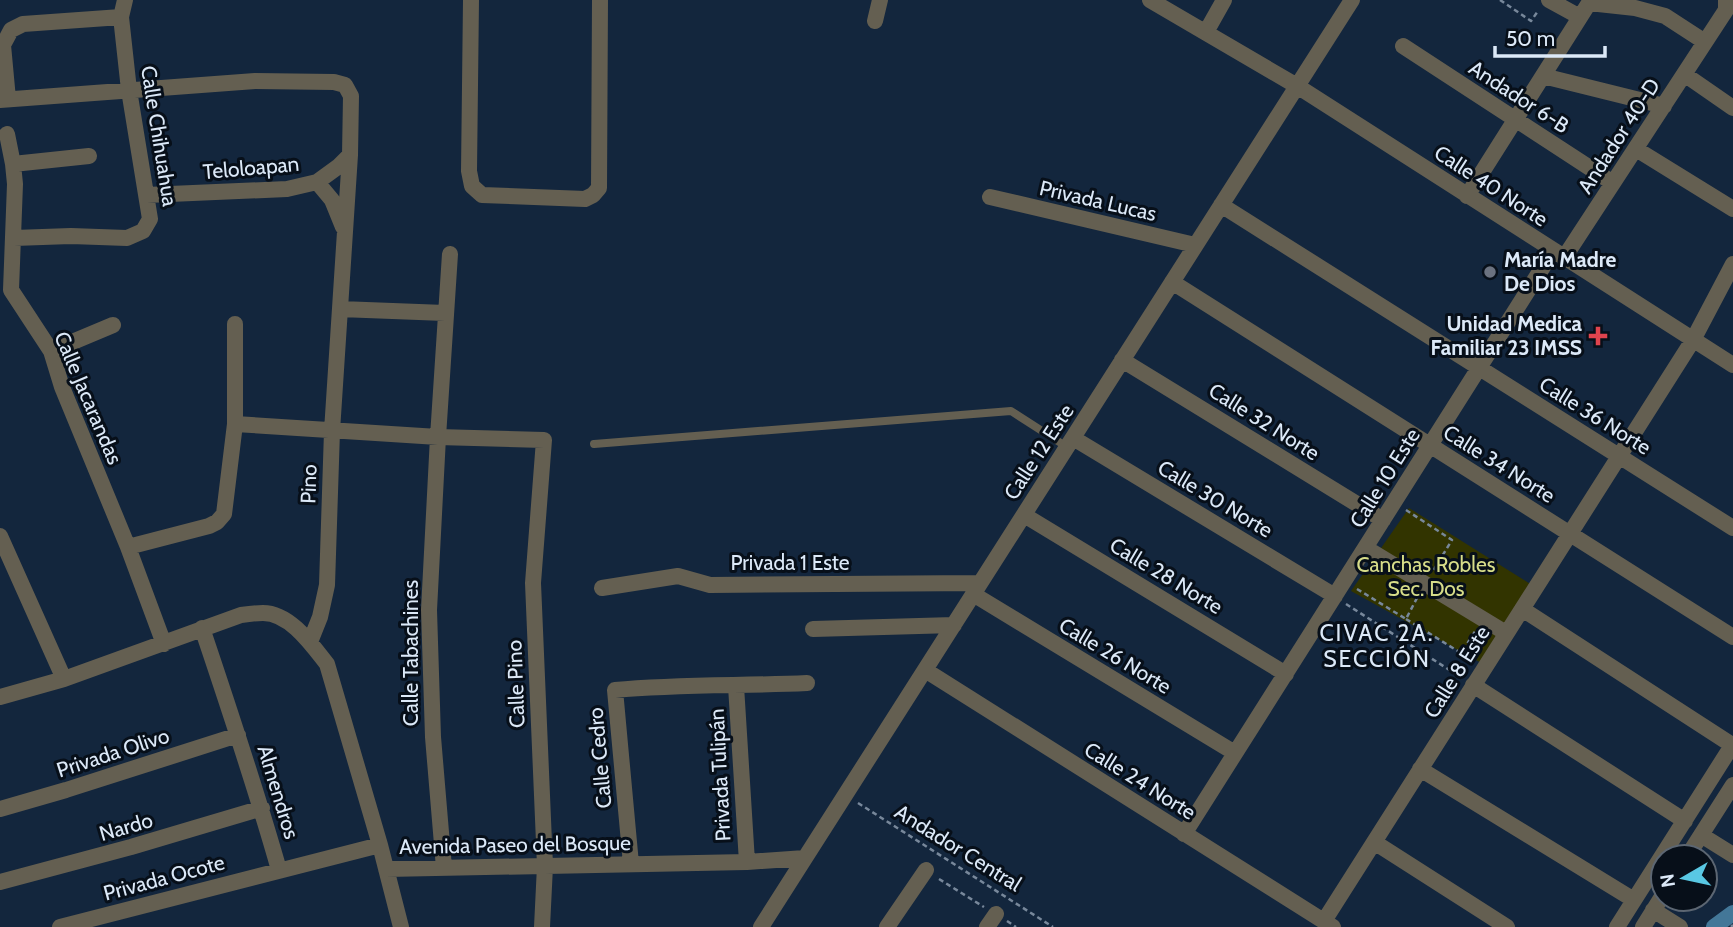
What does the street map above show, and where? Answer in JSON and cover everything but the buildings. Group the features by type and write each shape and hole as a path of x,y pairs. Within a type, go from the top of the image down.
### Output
{"street":[{"name":"Calle Chihuahua","path":"14,238 127,238 143,231 150,219 129,90 121,17 125,0"},
{"path":"471,0 469,171 472,186 482,195 585,199 599,188 600,0"},
{"path":"875,21 880,0"},
{"name":"Calle 40 Norte","path":"1150,0 1297,86 1733,365"},
{"path":"1206,32 1224,0"},
{"name":"Calle 12 Este","path":"761,927 1352,0"},
{"path":"1549,0 1585,10 1634,8 1665,16 1705,42"},
{"name":"Andador 40-D","path":"1559,255 1614,183 1729,7"},
{"path":"1467,196 1585,10"},
{"path":"121,17 23,24 11,30 3,45 4,99 255,81 334,82 345,85 351,96 350,155"},
{"name":"Andador 6-B","path":"1403,46 1614,183"},
{"path":"1684,74 1733,107"},
{"path":"1543,76 1664,106"},
{"name":"Calle Jacarandas","path":"6,134 15,184 11,290 51,351 62,387 128,547 164,644"},
{"path":"1636,149 1733,209"},
{"name":"Teloloapan","path":"147,195 287,190 317,182 350,155"},
{"name":"Pino","path":"310,642 320,617 327,585 332,431 350,155"},
{"path":"13,164 89,156"},
{"path":"317,182 332,200 345,233"},
{"name":"Privada Lucas","path":"990,197 1195,245"},
{"name":"Calle 36 Norte","path":"1221,205 1733,528"},
{"name":"Calle Tabachines","path":"444,868 433,737 429,610 450,254"},
{"name":"Calle 10 Este","path":"1184,834 1480,368 1559,255"},
{"name":"Calle 8 Este","path":"1329,924 1374,842 1693,340 1733,264"},
{"name":"Calle 34 Norte","path":"1172,282 1733,637"},
{"path":"340,309 445,313"},
{"path":"128,547 217,522 224,514 235,424 235,324"},
{"path":"51,351 113,325"},
{"name":"Calle 32 Norte","path":"1122,360 1383,520"},
{"path":"235,424 438,437"},
{"name":"Calle Pino","path":"438,437 544,440 533,583 545,866 542,927"},
{"name":"Calle 30 Norte","path":"1070,443 1335,596"},
{"name":"Calle 28 Norte","path":"1024,514 1286,674"},
{"path":"0,536 64,680"},
{"path":"1366,548 1506,633"},
{"name":"Privada 1 Este","path":"602,588 678,576 710,585 977,589"},
{"name":"Calle 26 Norte","path":"977,589 1235,753"},
{"path":"1522,608 1733,745 1674,843"},
{"name":"Avenida Paseo del Bosque","path":"0,697 64,680 241,615 266,612 291,623 327,664 386,869 747,862 806,858"},
{"path":"813,629 954,625"},
{"name":"Almendros","path":"202,628 239,735 279,870 380,845"},
{"name":"Calle 24 Norte","path":"925,670 1329,924"},
{"path":"736,686 807,683"},
{"path":"1473,685 1685,821"},
{"name":"Calle Cedro","path":"631,864 615,690 653,686 736,686"},
{"name":"Privada Tulipán","path":"736,686 747,862"},
{"name":"Privada Olivo","path":"0,809 239,735"},
{"path":"1420,769 1634,900"},
{"path":"1696,843 1733,785"},
{"name":"Nardo","path":"0,883 262,808"},
{"path":"1701,835 1733,855"},
{"path":"1374,842 1507,927"},
{"path":"386,869 401,927"},
{"name":"Privada Ocote","path":"60,927 279,870"},
{"path":"887,927 926,870"},
{"path":"1617,927 1634,900 1649,883"},
{"path":"1656,913 1679,927"}],"lane":[{"path":"594,444 1011,411 1070,443"}],"path":[{"path":"1500,0 1531,21"},
{"path":"1399,505 1452,540"},
{"path":"1351,585 1461,653 1475,631"},
{"path":"1335,596 1473,685"},
{"path":"1406,619 1418,597"},
{"name":"Andador Central","path":"843,798 859,804 1053,927"},
{"name":"Andador Central","path":"926,870 991,921 1016,927"}],"green space":[{"name":"Canchas Robles Sec. Dos","path":"1409,508 1532,585 1483,664 1351,591"}],"waterway":[{"path":"1714,927 1733,913"}],"place":[{"name":"María Madre De Dios","path":"1490,272"},
{"name":"Unidad Medica Familiar 23 IMSS","path":"1598,336"}],"district":[{"name":"CIVAC 2A. SECCIÓN","path":"1377,646"}]}
